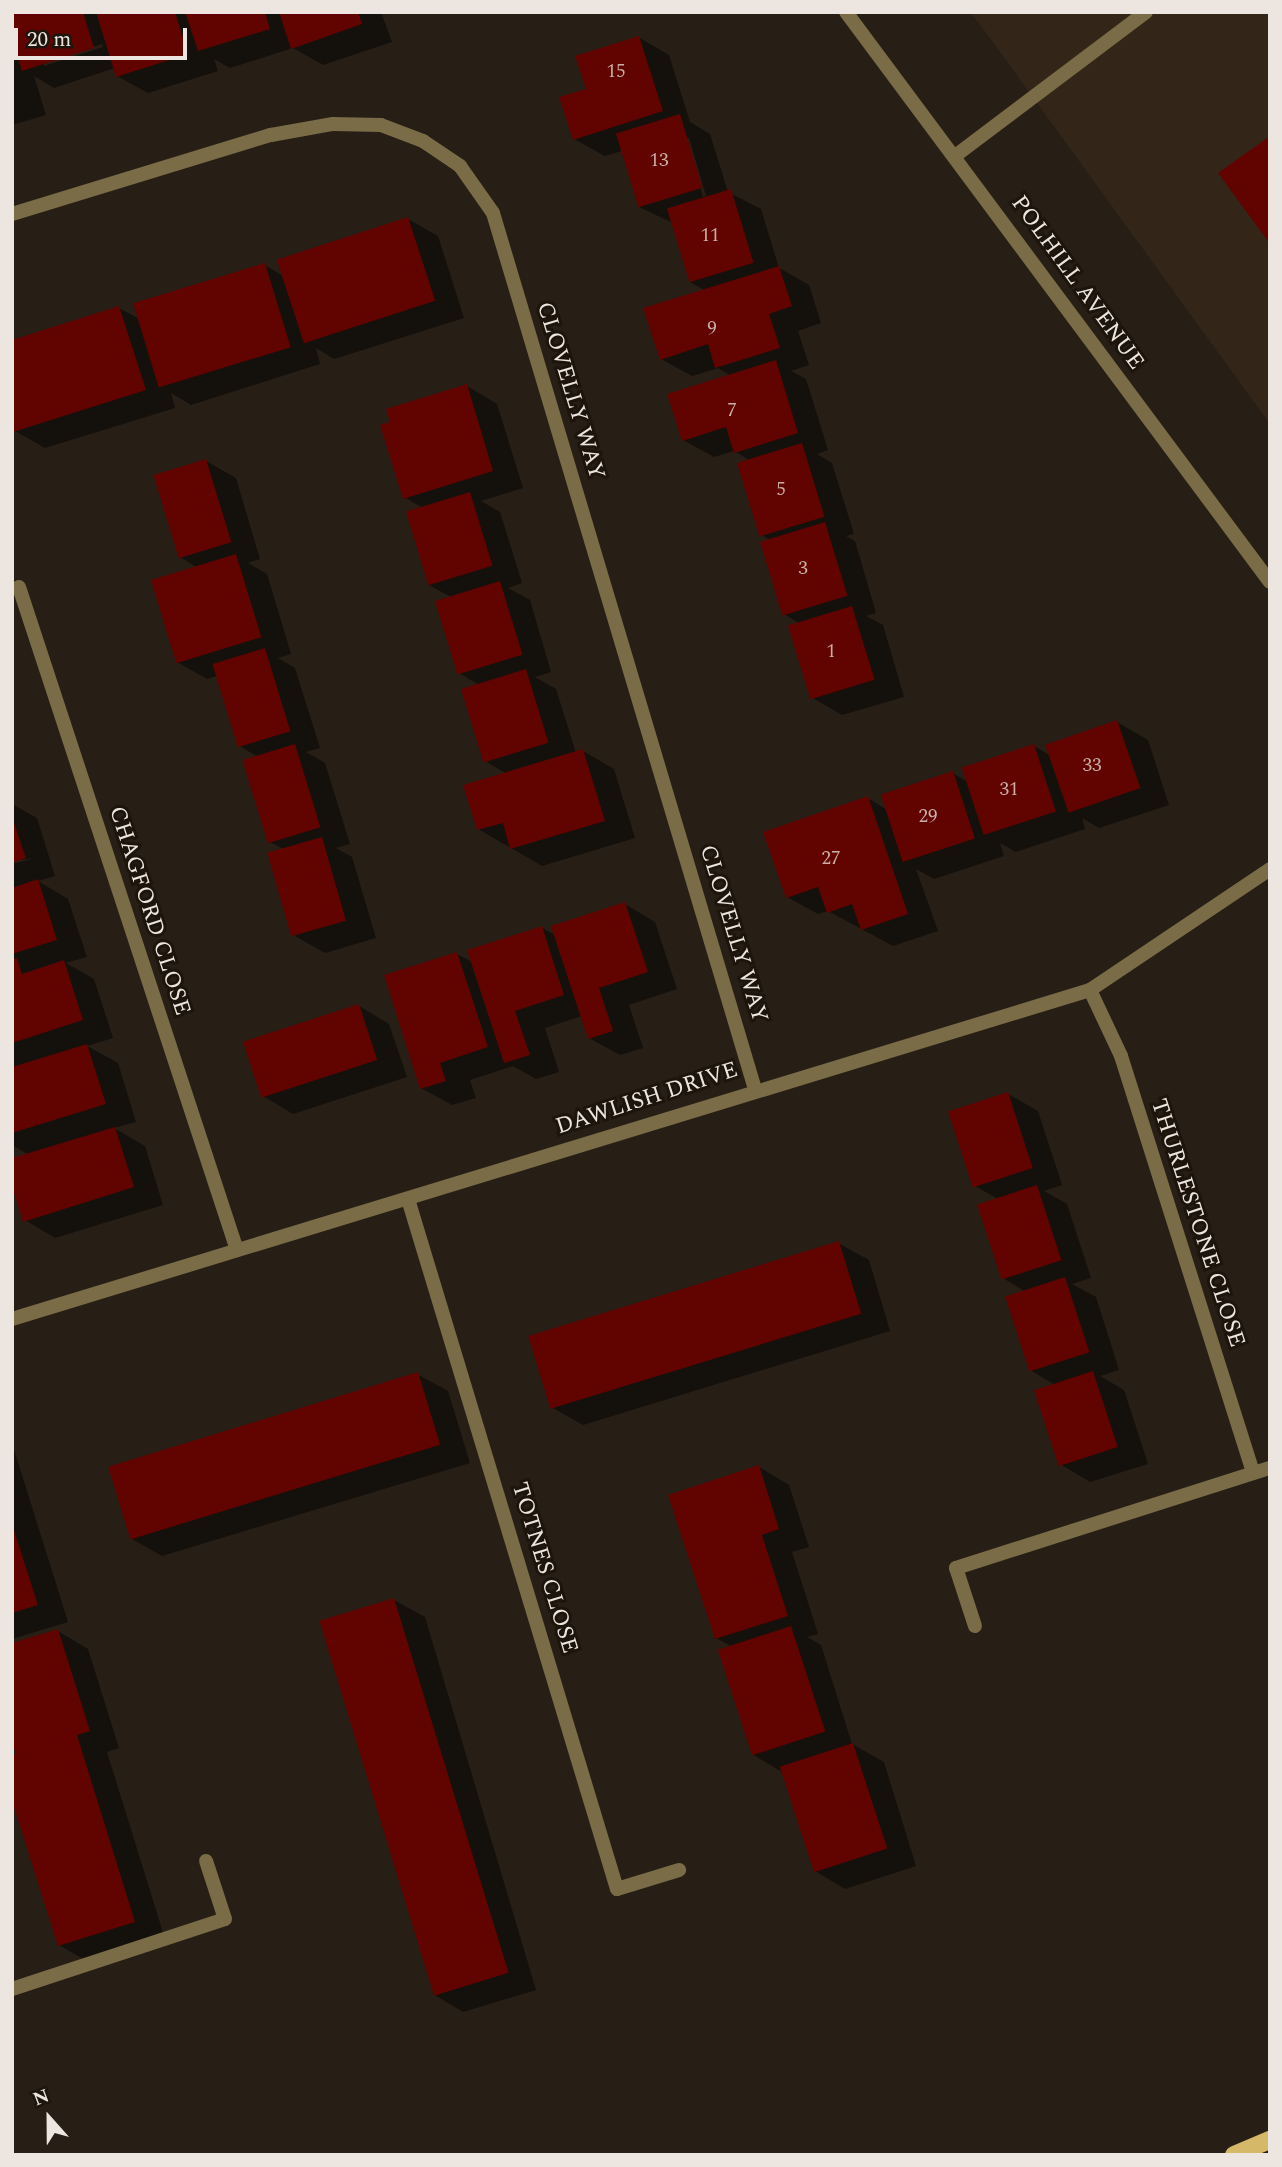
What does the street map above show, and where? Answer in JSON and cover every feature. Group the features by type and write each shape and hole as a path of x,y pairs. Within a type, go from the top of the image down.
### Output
{"main road":[{"path":"1234,2155 1270,2140"}],"street":[{"name":"POLHILL AVENUE","path":"846,12 1270,582"},
{"path":"955,156 1146,12"},
{"name":"CLOVELLY WAY","path":"12,214 271,135 333,124 381,125 423,141 460,166 493,213 755,1089"},
{"name":"CHAGFORD CLOSE","path":"19,587 237,1250"},
{"name":"DAWLISH DRIVE","path":"12,1319 408,1199 755,1089 1090,990 1270,869"},
{"name":"THURLESTONE CLOSE","path":"1090,990 1121,1056 1252,1473"},
{"name":"TOTNES CLOSE","path":"408,1199 617,1889 679,1870"},
{"path":"975,1626 956,1569 1270,1468"},
{"path":"12,1989 225,1919 206,1861"}],"shaded area":[{"path":"970,12 1270,12 1270,424 984,30"}],"building":[{"path":"12,12 83,12 94,48 22,71 12,41"},
{"path":"96,12 175,12 188,54 116,77"},
{"path":"185,12 265,12 270,29 198,51"},
{"path":"279,12 358,12 362,24 291,49"},
{"path":"639,36 663,111 573,140 559,97 586,89 575,56"},
{"path":"680,114 703,188 638,207 616,134"},
{"path":"1270,136 1270,244 1218,173"},
{"path":"731,189 754,263 689,282 667,209"},
{"path":"408,217 435,301 304,343 277,260"},
{"path":"265,263 291,347 159,388 133,303"},
{"path":"779,266 792,306 769,314 780,348 715,368 708,344 660,360 643,308"},
{"path":"119,306 146,390 13,432 12,340"},
{"path":"776,360 798,433 734,453 726,427 682,441 667,394"},
{"path":"467,384 493,471 403,499 380,425 390,422 386,409"},
{"path":"802,443 825,517 759,537 737,463"},
{"path":"206,459 231,542 179,558 153,475"},
{"path":"470,492 493,566 428,585 406,512"},
{"path":"825,522 848,596 782,616 760,542"},
{"path":"236,554 261,637 176,663 151,580"},
{"path":"500,581 523,655 457,675 435,601"},
{"path":"852,606 875,680 810,699 788,626"},
{"path":"265,648 290,731 238,747 212,664"},
{"path":"526,669 549,743 483,763 461,689"},
{"path":"1117,720 1140,788 1069,813 1045,745"},
{"path":"295,744 320,827 268,843 242,760"},
{"path":"1034,744 1056,812 984,835 962,767"},
{"path":"583,749 605,821 510,849 503,823 477,830 463,785"},
{"path":"953,771 975,839 903,862 881,794"},
{"path":"868,796 908,914 861,930 852,904 827,913 818,887 786,898 763,832"},
{"path":"12,817 26,858 12,863"},
{"path":"322,837 346,921 291,936 267,853"},
{"path":"38,879 57,940 12,954 12,888"},
{"path":"625,902 648,972 599,988 613,1031 588,1039 551,926"},
{"path":"542,926 564,995 515,1011 530,1055 504,1063 467,950"},
{"path":"457,952 488,1047 440,1063 446,1081 420,1089 384,975"},
{"path":"17,958 22,974 64,960 83,1020 12,1043 12,959"},
{"path":"359,1004 377,1060 261,1098 243,1042"},
{"path":"87,1044 106,1104 12,1133 12,1067"},
{"path":"1008,1092 1033,1168 973,1188 948,1111"},
{"path":"115,1127 134,1187 23,1222 12,1186 12,1158"},
{"path":"1037,1185 1061,1260 1001,1280 977,1204"},
{"path":"839,1241 861,1314 550,1409 528,1336"},
{"path":"1065,1277 1089,1352 1029,1372 1005,1296"},
{"path":"1093,1371 1118,1447 1059,1466 1034,1390"},
{"path":"418,1372 440,1445 130,1539 108,1467"},
{"path":"759,1465 779,1529 762,1535 788,1616 715,1639 668,1495"},
{"path":"12,1524 38,1605 12,1613"},
{"path":"394,1598 509,1973 434,1996 319,1621"},
{"path":"791,1626 825,1732 752,1755 718,1650"},
{"path":"58,1629 90,1731 77,1735 135,1922 58,1946 12,1801 12,1756 16,1754 12,1742 12,1643"},
{"path":"853,1743 887,1849 814,1872 780,1767"}]}
